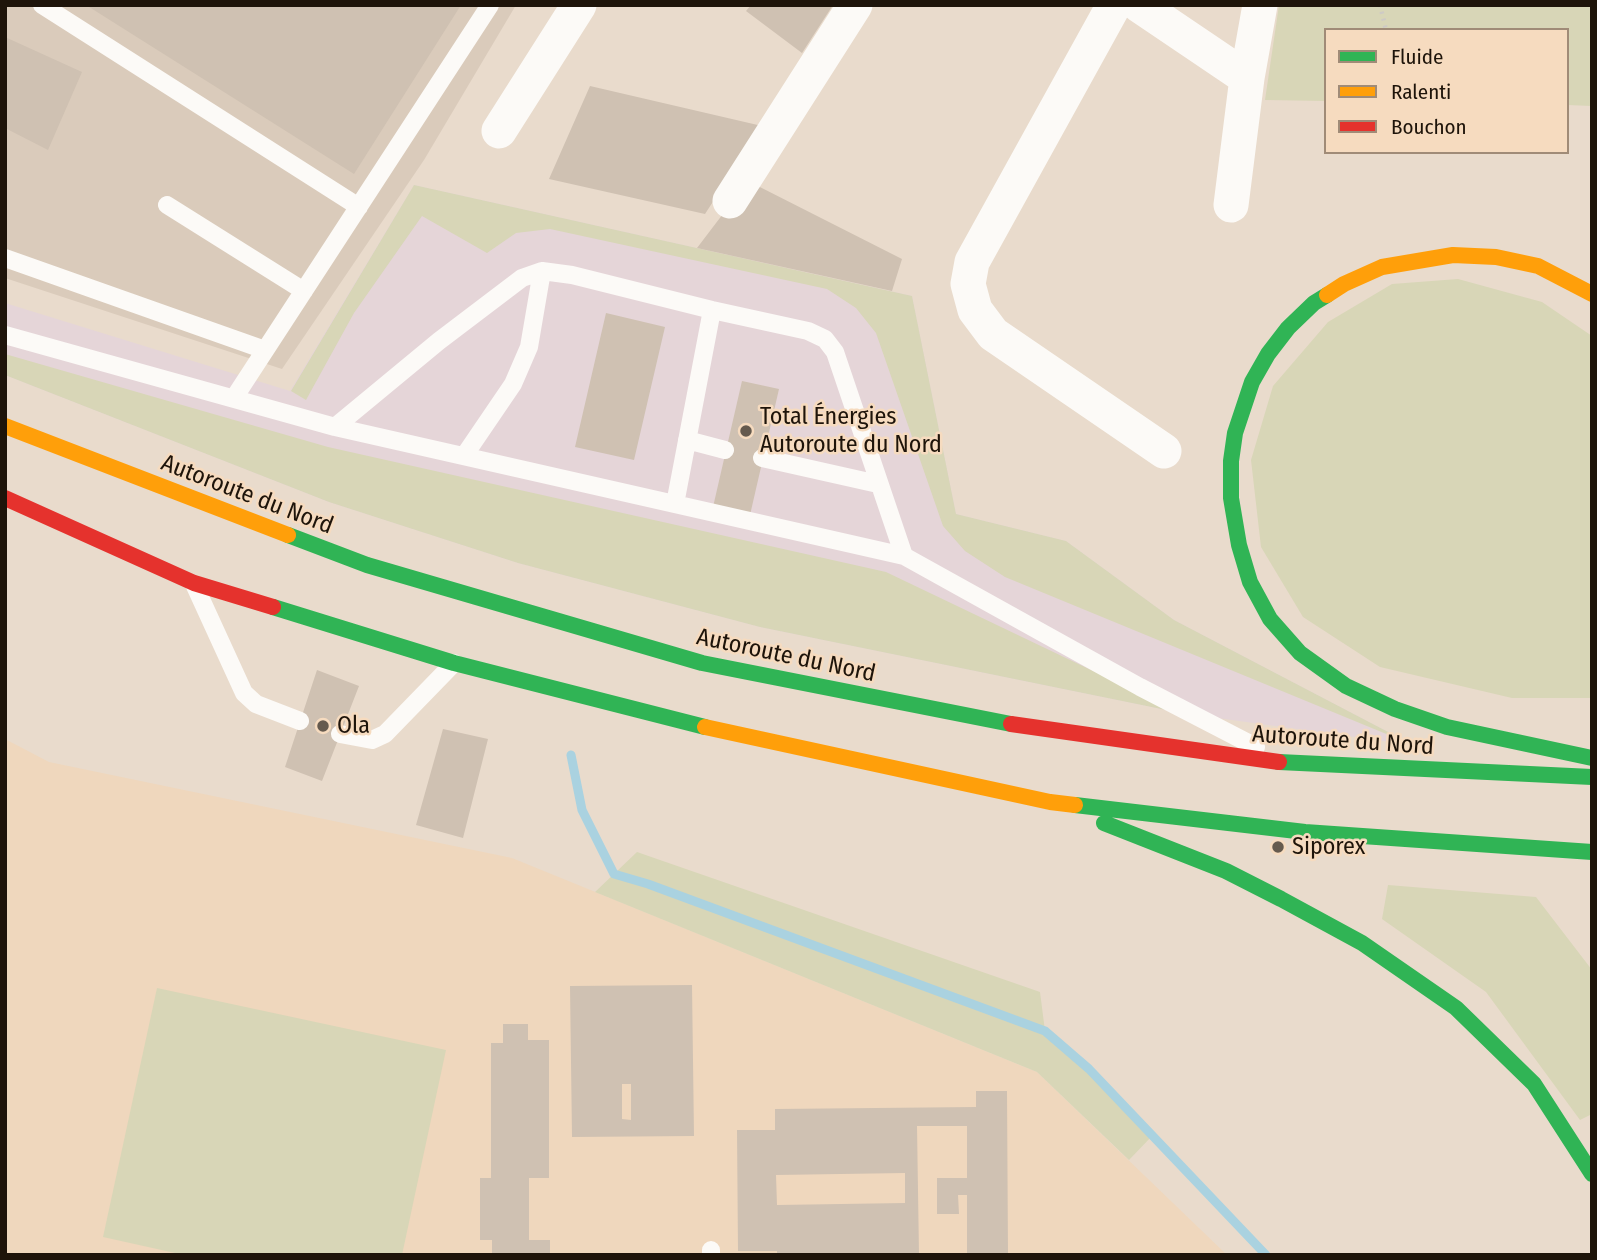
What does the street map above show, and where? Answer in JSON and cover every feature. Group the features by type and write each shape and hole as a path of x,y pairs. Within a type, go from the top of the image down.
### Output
{"highway":[{"path":"1592,294 1538,266 1496,257 1453,255 1382,267 1344,284 1314,303 1288,328 1268,354 1252,382 1235,433 1231,461 1231,498 1239,545 1250,582 1270,619 1300,653 1346,686 1395,709 1447,727 1592,758"},
{"name":"Autoroute du Nord","path":"5,426 367,565 702,663 1040,730 1287,763 1592,777"},
{"path":"5,498 194,583 454,663 710,728 1050,802 1305,832 1592,852"},
{"path":"1050,802 1226,871 1362,943 1456,1009 1534,1084 1592,1174"}],"street":[{"path":"499,131 579,5"},
{"path":"730,201 855,5"},
{"path":"1114,5 972,262 968,284 975,310 993,334 1164,451"},
{"path":"1139,5 1247,78"},
{"path":"1231,205 1247,78 1260,5"}],"lane":[{"path":"42,5 359,207"},
{"path":"234,398 490,5"},
{"path":"167,205 304,291"},
{"path":"5,258 265,350"},
{"path":"464,456 513,384 529,347 542,271"},
{"path":"335,427 439,341 522,278 542,271 572,275 808,331 825,339 835,352 904,556"},
{"path":"675,504 712,310"},
{"path":"5,335 335,427 904,556 1140,687 1287,763"},
{"path":"687,440 725,450"},
{"path":"762,458 878,484"},
{"path":"194,583 244,693 256,704 300,721"},
{"path":"340,734 372,740 385,734 454,663"}],"path":[{"path":"1380,5 1386,28"}],"shaded area":[{"path":"5,5 516,5 424,160 282,369 5,278"},
{"path":"1279,5 1592,5 1592,106 1569,105 1569,28 1324,28 1324,101 1265,100"},
{"path":"414,185 912,296 956,514 1066,541 1174,620 1413,745 1181,713 760,627 518,563 329,502 5,375 5,303 290,391"},
{"path":"414,185 912,296 956,514 1066,541 1174,620 1413,745 1005,577 965,551 943,526 876,333 856,308 827,289 550,229 516,233 487,253 422,216 354,313 306,400 291,391"},
{"path":"1458,279 1542,302 1592,336 1592,698 1512,698 1380,667 1303,617 1261,547 1251,460 1273,386 1328,322 1392,284"},
{"path":"5,354 328,447 886,572 1181,713 760,627 518,563 329,502 5,375"},
{"path":"5,739 49,762 512,858 1037,1072 1227,1255 5,1255"},
{"path":"637,852 1040,992 1045,1031 1110,1090 1153,1135 1129,1160 1037,1072 595,892"},
{"path":"1388,885 1536,897 1592,970 1592,1114 1580,1120 1486,992 1382,919"},
{"path":"157,988 446,1050 402,1255 184,1255 103,1237"}],"building":[{"path":"86,5 461,5 354,174"},
{"path":"751,5 833,5 802,53 746,11"},
{"path":"5,37 82,72 48,150 5,128"},
{"path":"590,86 762,126 705,214 549,179"},
{"path":"748,181 902,259 892,291 697,248"},
{"path":"606,313 665,327 634,460 575,447"},
{"path":"742,381 779,389 750,515 713,507"},
{"path":"317,670 359,686 322,781 285,767"},
{"path":"443,729 488,739 463,838 416,825"},
{"path":"692,985 694,1136 572,1137 570,986","holes":["622,1084 631,1084 631,1120 622,1119"]},
{"path":"503,1024 528,1024 528,1040 549,1040 549,1178 529,1178 529,1240 550,1240 550,1255 492,1255 492,1240 480,1240 480,1178 491,1178 491,1043 503,1043"},
{"path":"976,1091 1007,1091 1008,1255 967,1255 967,1195 958,1195 959,1214 937,1214 937,1178 967,1178 967,1126 917,1126 919,1255 777,1255 777,1251 738,1251 737,1130 775,1130 775,1109 976,1107","holes":["905,1173 905,1203 777,1205 776,1175"]}],"waterway":[{"path":"571,755 582,810 614,874 648,884 1045,1031 1089,1069 1266,1255"}],"traffic: fast":[{"path":"1327,295 1314,303 1288,328 1268,354 1252,382 1235,433 1231,461 1231,498 1239,545 1250,582 1270,619 1300,653 1346,686 1395,709 1447,727 1592,758"},
{"path":"288,535 367,565 702,663 1011,724"},
{"path":"273,607 454,663 705,727"},
{"path":"1279,762 1592,777"},
{"path":"1075,805 1305,832 1592,852"},
{"path":"1104,823 1226,871 1281,899 1362,943 1456,1008 1534,1084 1592,1174"}],"traffic: slow":[{"path":"1327,295 1382,267 1453,255 1496,257 1538,266 1592,294"},
{"path":"5,426 288,535"},
{"path":"705,727 1050,802 1075,805"}],"traffic: jam":[{"path":"5,498 194,583 273,607"},
{"path":"1011,724 1279,762"}],"place":[{"name":"Total Énergies Autoroute du Nord","path":"746,431"},
{"name":"Ola","path":"323,726"},
{"name":"Siporex","path":"1278,847"}]}
